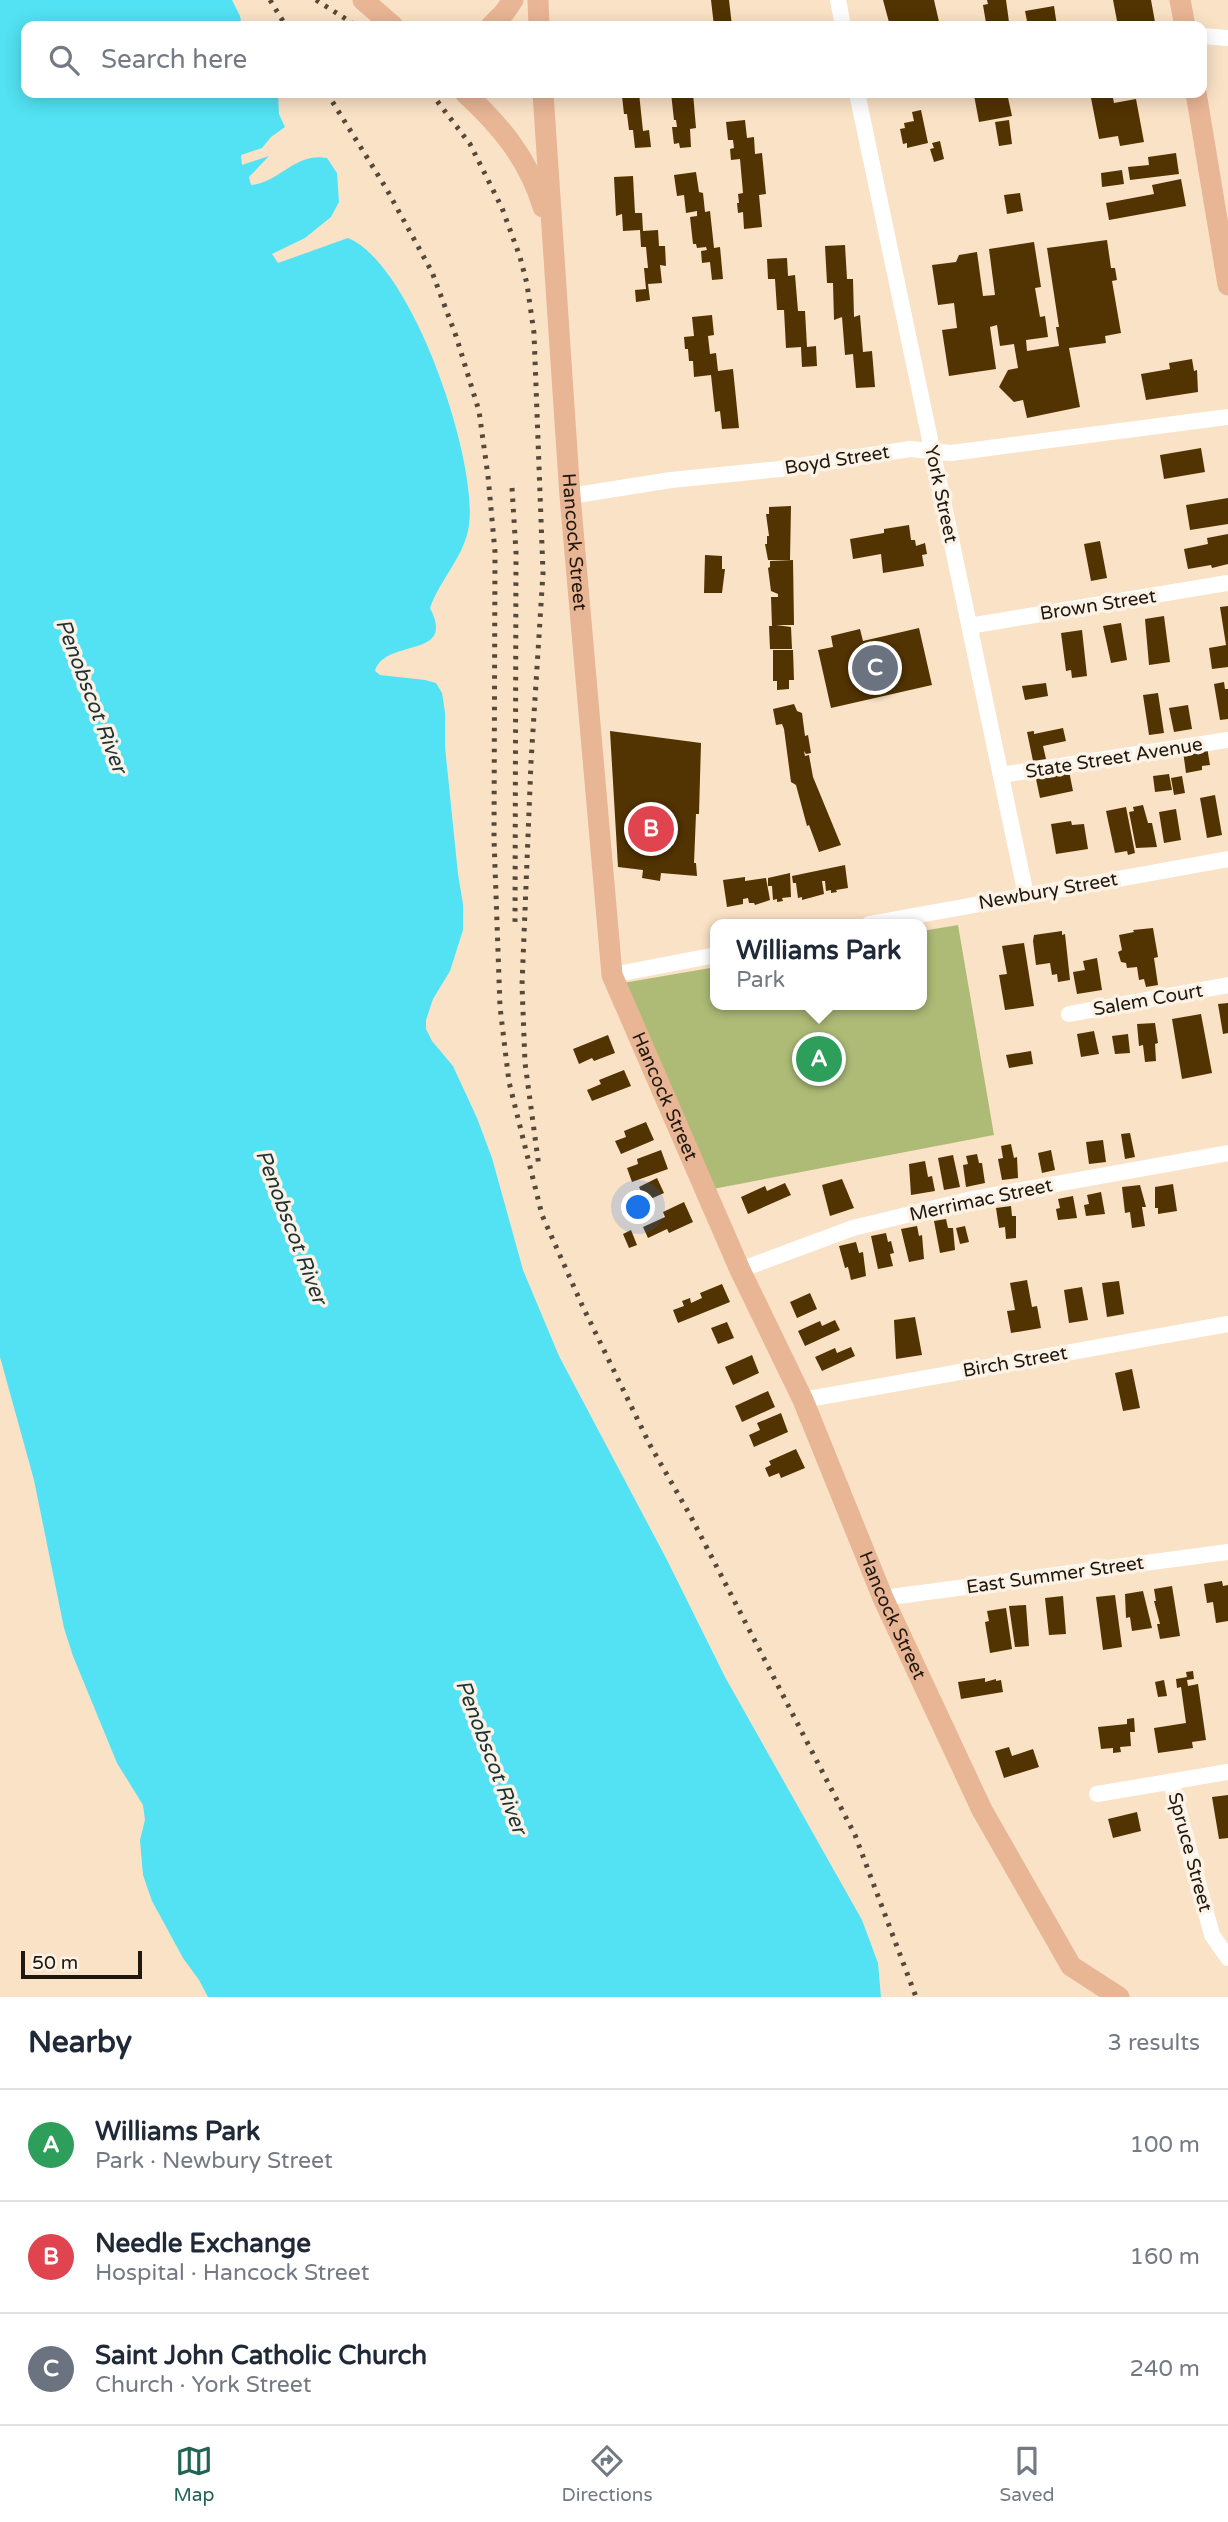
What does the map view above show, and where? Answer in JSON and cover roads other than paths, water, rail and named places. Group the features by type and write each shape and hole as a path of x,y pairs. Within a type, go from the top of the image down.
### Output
{"main road":[{"path":"363,0 388,21"},
{"path":"496,21 513,0"},
{"path":"538,0 539,21"},
{"path":"1180,0 1184,21"},
{"path":"470,98 495,122 524,161 536,186 552,243"},
{"name":"Hancock Street","path":"543,98 570,496 612,975 740,1270 803,1400 883,1598 982,1810 1071,1966 1119,1997"},
{"path":"1197,98 1228,285"}],"street":[{"path":"838,0 842,21"},
{"path":"1207,36 1228,38"},
{"name":"York Street","path":"858,98 1026,895"},
{"name":"Boyd Street","path":"570,496 910,449 951,453 1228,416"},
{"name":"Brown Street","path":"969,626 1228,583"},
{"name":"State Street Avenue","path":"1001,775 1228,740"},
{"name":"Newbury Street","path":"896,919 1228,859"},
{"path":"612,975 710,956"},
{"name":"Salem Court","path":"1069,1014 1228,985"},
{"name":"Merrimac Street","path":"740,1270 853,1228 972,1199 1228,1153"},
{"name":"Birch Street","path":"803,1400 1228,1324"},
{"name":"East Summer Street","path":"883,1598 1228,1552"},
{"path":"1097,1794 1228,1772"},
{"name":"Spruce Street","path":"1171,1782 1212,1936 1228,1958"}],"water":[{"name":"Penobscot River","path":"0,0 232,0 241,21 21,21 21,98 278,98 279,114 285,127 262,148 241,155 242,165 269,156 249,177 251,185 270,179 306,159 327,158 337,173 339,202 331,217 305,238 272,254 278,263 348,238 372,255 395,285 417,323 452,412 469,495 467,536 430,608 436,624 434,635 427,642 392,654 381,661 375,671 380,675 436,683 442,693 445,712 445,747 463,904 463,930 450,971 433,999 426,1029 432,1041 453,1066 477,1118 492,1158 523,1270 559,1356 667,1560 725,1677 862,1920 878,1963 881,1997 208,1997 152,1901 143,1875 140,1840 145,1820 143,1805 117,1763 64,1628 34,1480 0,1357"}],"railway":[{"path":"270,0 283,21"},
{"path":"316,0 349,21"},
{"path":"330,98 386,188 432,272 456,336 479,411 495,552 494,839 500,1007 509,1082 542,1215 650,1445 690,1515 855,1835 916,1997"},
{"path":"435,98 470,144 502,208 527,284 534,333 543,573 531,762 522,985 525,1063 539,1167"},
{"path":"512,488 516,552 515,925"}],"place":[{"name":"Saint John Catholic Church","path":"875,668"},
{"name":"Needle Exchange","path":"651,829"},
{"name":"Williams Park","path":"819,1059"}]}
